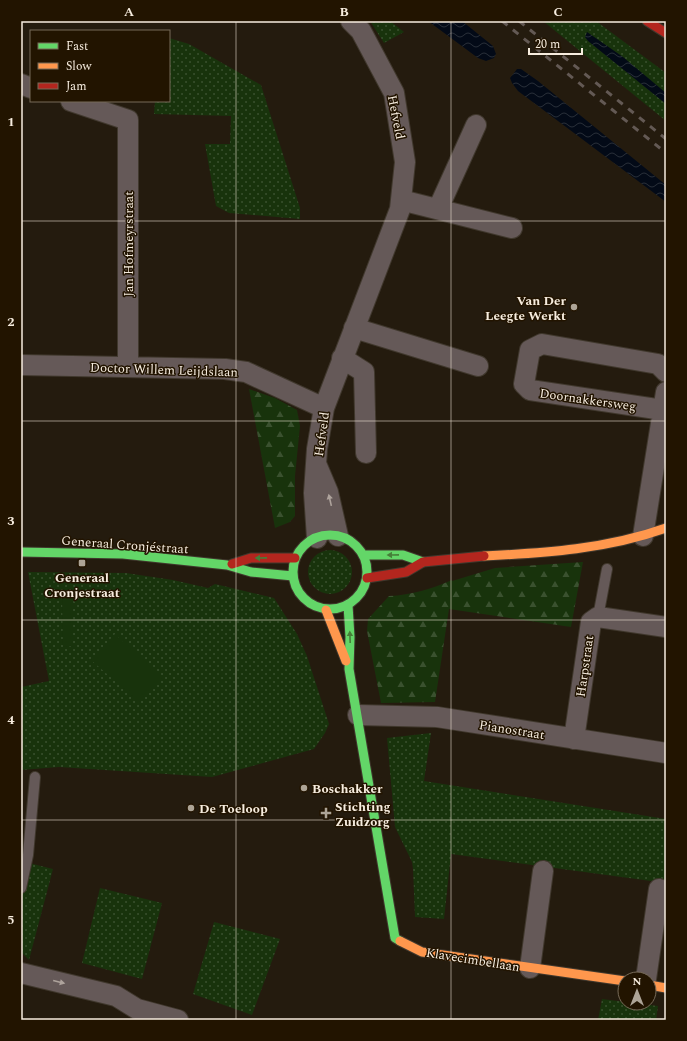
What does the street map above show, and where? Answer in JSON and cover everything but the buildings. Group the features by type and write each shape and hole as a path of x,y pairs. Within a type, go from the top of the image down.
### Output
{"street":[{"name":"Hefveld","path":"317,538 314,493 324,408 400,209 405,162 394,93 361,31 350,21"},
{"path":"647,21 666,33"},
{"name":"Jan Hofmeyrstraat","path":"74,102 128,120 128,367"},
{"path":"438,209 476,125"},
{"path":"401,200 512,228"},
{"path":"354,328 478,366"},
{"name":"Doornakkersweg","path":"643,536 664,401 530,390 524,384 530,350 542,344 658,364 666,372"},
{"path":"342,358 364,372 366,453"},
{"name":"Doctor Willem Leijdslaan","path":"21,366 128,367 246,372 324,408"},
{"name":"Hefveld","path":"317,466 328,492 338,536"},
{"path":"367,578 406,572 423,562 467,557 559,552 643,536 666,528"},
{"path":"338,536 352,543 363,555 367,570 367,578 360,594 348,605 334,610 326,610 316,607 300,595 293,576 295,558 308,542 317,538 338,536"},
{"name":"Generaal Cronjéstraat","path":"21,552 123,554 227,565 251,572 293,576"},
{"path":"363,555 402,555 423,562"},
{"name":"Generaal Cronjéstraat","path":"227,565 251,558 295,558"},
{"path":"348,605 350,637 349,669"},
{"path":"326,610 349,669 358,715"},
{"path":"598,617 666,628"},
{"name":"Harpstraat","path":"574,739 591,622 598,617"},
{"name":"Pianostraat","path":"358,715 437,717 666,753"},
{"name":"Klavecimbellaan","path":"358,715 395,938 422,952 617,981"},
{"name":"Klavecimbellaan","path":"530,968 543,871"},
{"path":"647,971 658,889"},
{"path":"21,973 116,996 136,1015 178,1020"}],"lane":[{"path":"598,617 607,568"},
{"path":"21,888 28,855 35,776"}],"green space":[{"path":"370,21 390,21 404,32 384,43"},
{"path":"543,21 596,21 666,73 666,121"},
{"path":"170,38 189,44 261,85 300,208 300,219 229,213 216,206 205,144 230,144 231,116 154,114 155,102 170,102"},
{"path":"249,389 275,398 297,410 300,426 295,476 295,516 290,522 275,528"},
{"path":"330,550 342,554 348,560 352,572 348,584 342,590 330,594 318,590 312,584 308,572 312,560 318,554"},
{"path":"583,562 571,627 449,609 435,702 381,703 367,631 368,619 389,596 421,591 452,580 495,568"},
{"path":"28,572 126,573 173,580 208,588 215,584 274,598 297,634 307,656 329,724 325,733 314,749 212,777 59,767 21,770 21,687 49,681"},
{"path":"62,596 73,596 73,646 63,647"},
{"path":"115,634 162,678 139,702 91,660"},
{"path":"431,733 424,781 666,819 666,883 451,854 444,919 415,917 412,862 395,827 387,738"},
{"path":"21,861 53,869 29,960 21,952"},
{"path":"100,888 162,903 142,979 82,963"},
{"path":"214,922 280,939 252,1015 193,994"},
{"path":"602,999 617,1001 617,1011 657,1011 658,1006 656,1020 598,1020"}],"water":[{"path":"428,21 462,21 493,46 496,54 494,58 486,61 478,58"},
{"path":"587,32 623,57 666,93 666,104 588,41 585,37"},
{"path":"517,69 521,69 538,81 666,185 666,202 518,91 510,78"}],"railway":[{"path":"502,21 666,153"},
{"path":"519,21 666,139"}],"traffic: fast":[{"path":"330,535 351,541 361,551 367,572 361,593 351,603 330,609 309,603 299,593 293,572 299,551 309,541 330,535"},
{"path":"21,552 123,554 227,565 251,572 293,576"},
{"path":"363,555 403,555 423,562"},
{"path":"348,605 350,637 349,669 395,938 400,941"}],"traffic: slow":[{"path":"484,556 576,549 621,541 666,528"},
{"path":"326,610 346,661"},
{"path":"400,941 422,952 617,980"},
{"path":"657,986 666,988"}],"traffic: jam":[{"path":"647,21 666,33"},
{"path":"367,578 406,572 423,562 484,556"},
{"path":"232,564 251,558 295,558"}],"place":[{"name":"Van Der Leegte Werkt","path":"574,307"},
{"name":"Generaal Cronjestraat","path":"82,563"},
{"name":"Boschakker","path":"304,788"},
{"name":"De Toeloop","path":"191,808"},
{"name":"Stichting Zuidzorg","path":"326,813"}]}
